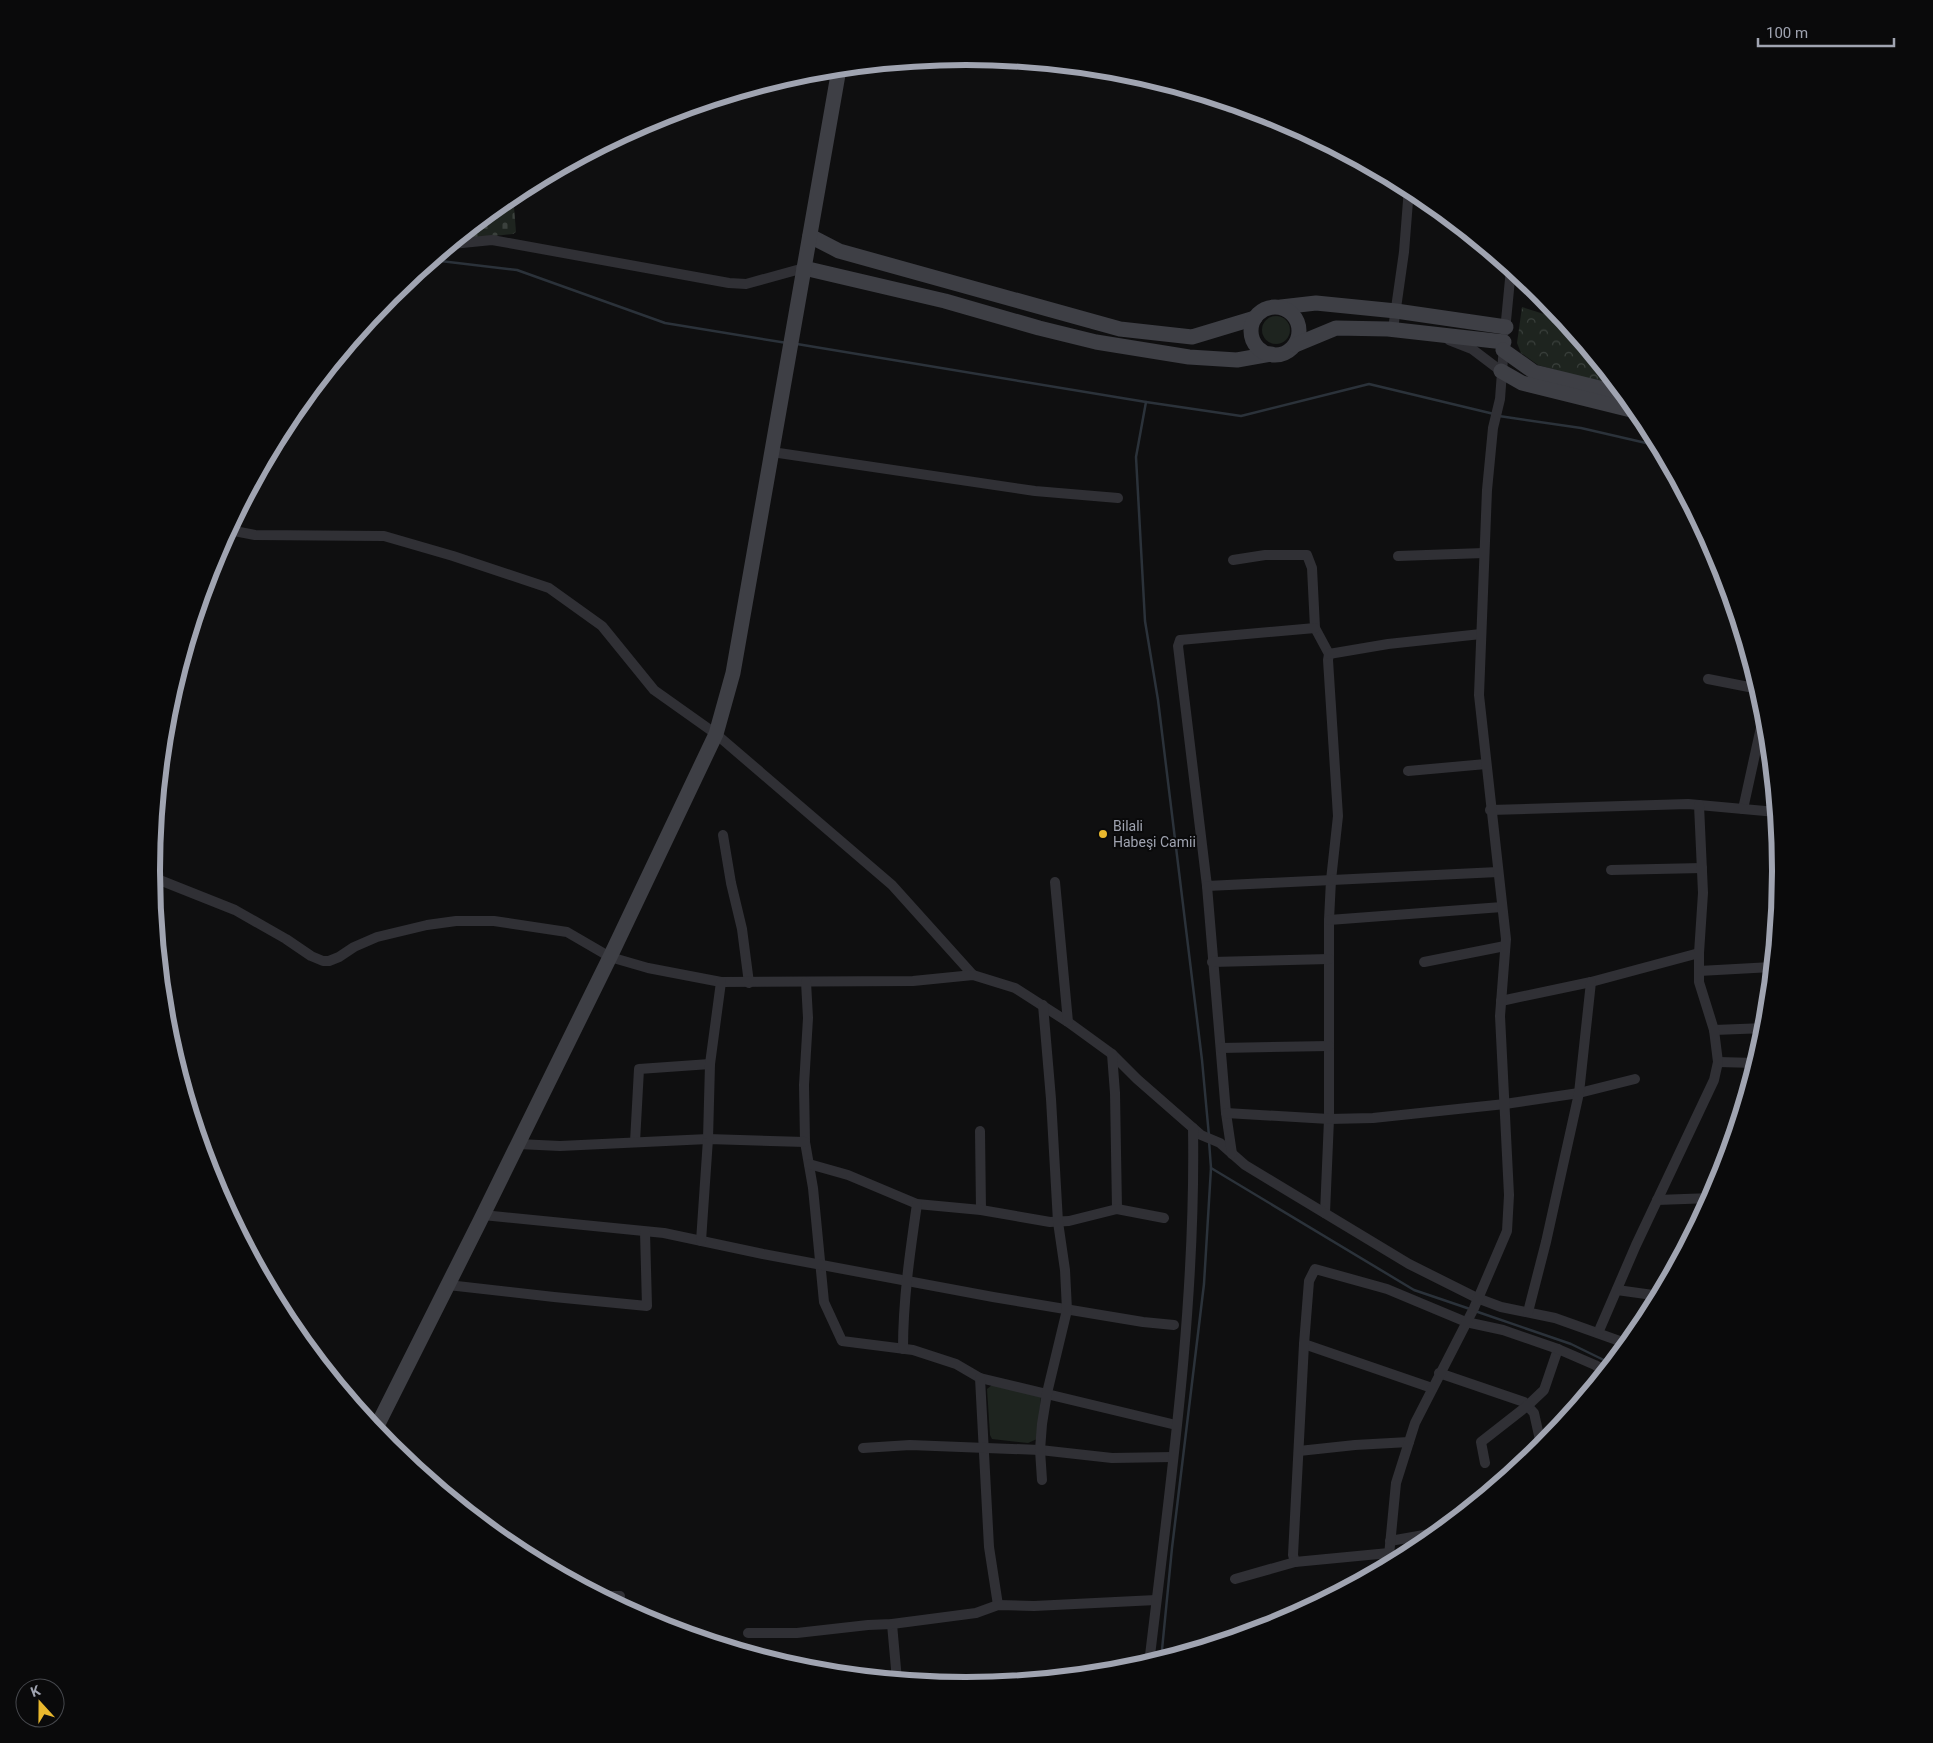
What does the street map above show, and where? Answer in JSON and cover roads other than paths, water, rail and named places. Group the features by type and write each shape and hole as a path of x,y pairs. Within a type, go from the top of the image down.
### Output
{"street":[{"path":"379,1423 610,957 716,734 733,673 838,76"},
{"path":"1393,329 1404,252 1408,197"},
{"path":"810,236 839,251 1120,329 1192,337 1254,318 1262,310 1268,308 1316,303 1396,311 1504,340 1534,372 1614,391"},
{"path":"462,243 492,240 737,284 746,284 804,268 944,301 1096,342 1188,357 1237,360 1284,353 1295,345 1336,328 1393,329 1504,340"},
{"path":"1389,1558 1396,1483 1415,1423 1472,1311 1507,1231 1509,1195 1500,1016 1505,946 1479,695 1484,553 1492,428 1500,399 1510,276"},
{"path":"1281,308 1292,314 1299,326 1295,345"},
{"path":"1254,318 1251,330 1254,343 1258,348 1271,354"},
{"path":"1437,334 1472,349 1501,371 1522,383 1627,409"},
{"path":"772,452 1035,491 1118,498"},
{"path":"236,531 255,535 384,536 453,556 549,588 602,626 654,690 716,734 892,886 973,976"},
{"path":"1398,556 1484,553"},
{"path":"1233,560 1265,555 1307,555 1312,568 1316,628 1329,654 1338,816 1329,920 1328,1046 1330,1119 1324,1213"},
{"path":"1232,1154 1226,1113 1207,886 1178,646 1180,640 1316,628"},
{"path":"1329,654 1388,644 1481,634"},
{"path":"1708,679 1752,688"},
{"path":"1743,809 1760,729"},
{"path":"1408,771 1486,764"},
{"path":"1490,810 1699,805 1770,811"},
{"path":"1598,1333 1657,1200 1714,1080 1718,1062 1714,1030 1700,982 1699,953 1704,893 1699,805"},
{"path":"723,836 731,883 742,929 749,983"},
{"path":"1611,870 1702,868"},
{"path":"1207,886 1498,872"},
{"path":"160,880 235,910 286,939 311,956 323,961 340,957 377,937 427,925 465,921 494,921 567,932 610,957 648,968 721,982 913,982 973,976 1015,988 1068,1022 1112,1054 1137,1079 1197,1132 1220,1143 1245,1165 1409,1264 1472,1311 1503,1330 1558,1349 1601,1368"},
{"path":"1055,882 1068,1022"},
{"path":"1329,920 1502,907"},
{"path":"1424,962 1505,946"},
{"path":"1501,1002 1591,982 1699,953"},
{"path":"1212,962 1329,959"},
{"path":"1700,971 1767,967"},
{"path":"701,1241 708,1139 710,1064 721,982"},
{"path":"806,982 808,1018 804,1085 805,1142 813,1188 824,1302 842,1340 913,1350 956,1364 980,1378 1176,1425"},
{"path":"1528,1312 1546,1242 1579,1093 1591,982"},
{"path":"1042,1480 1040,1450 1042,1424 1047,1393 1067,1310 1065,1270 1058,1222 1043,1005"},
{"path":"1714,1030 1758,1028"},
{"path":"1221,1048 1328,1046"},
{"path":"1112,1054 1115,1093 1117,1209"},
{"path":"1718,1062 1750,1063"},
{"path":"635,1142 639,1069 710,1064"},
{"path":"1226,1113 1330,1119 1373,1118 1504,1104 1579,1093 1635,1078"},
{"path":"980,1131 981,1210"},
{"path":"1150,1657 1188,1308 1197,1132"},
{"path":"518,1144 560,1146 708,1139 805,1142"},
{"path":"809,1164 848,1175 917,1204 981,1210 1058,1222 1117,1209 1164,1218"},
{"path":"1657,1200 1704,1198"},
{"path":"903,1349 906,1280 917,1204"},
{"path":"483,1215 664,1233 1067,1310 1174,1325"},
{"path":"448,1285 554,1298 647,1306 645,1232"},
{"path":"1295,1562 1304,1344 1309,1281 1315,1269 1472,1311 1501,1307 1555,1318 1621,1341"},
{"path":"1616,1290 1653,1295"},
{"path":"1304,1344 1432,1388"},
{"path":"1485,1463 1481,1442 1527,1406 1544,1390 1558,1349"},
{"path":"1439,1373 1524,1402 1534,1413 1540,1439"},
{"path":"980,1378 989,1547 998,1605"},
{"path":"1299,1451 1409,1442"},
{"path":"863,1448 910,1445 1040,1450 1112,1458 1173,1457"},
{"path":"1390,1541 1425,1535"},
{"path":"1235,1579 1295,1562 1389,1553"},
{"path":"612,1596 620,1596"},
{"path":"748,1633 797,1633 892,1624 976,1613 998,1605 1034,1606 1156,1600"},
{"path":"892,1624 896,1674"}],"waterway":[{"path":"440,261 517,270 665,323 787,343"},
{"path":"797,344 1241,416 1369,384 1494,414"},
{"path":"1146,402 1136,457 1145,621 1158,700 1202,1060 1209,1136"},
{"path":"1499,416 1581,428 1650,444"},
{"path":"1162,1654 1172,1548 1204,1284 1211,1168 1209,1141"},
{"path":"1211,1168 1414,1290 1470,1309"},
{"path":"1475,1311 1571,1344 1607,1361"}],"place":[{"name":"Bilali Habeşi Camii","path":"1103,834"}]}
